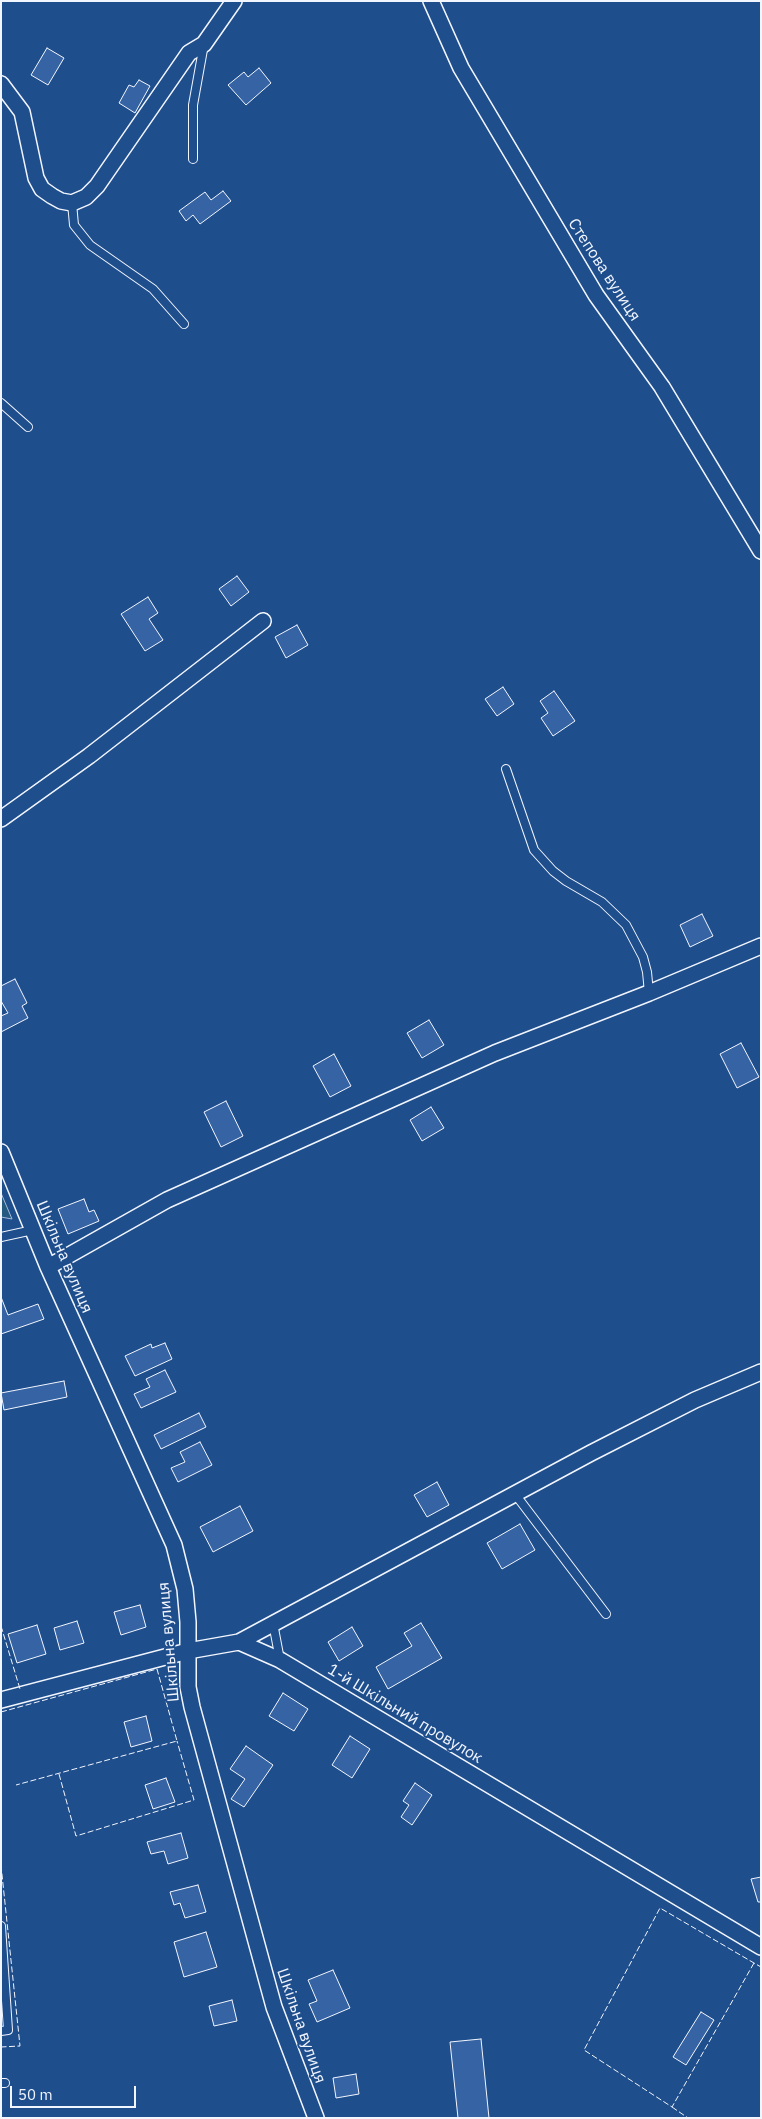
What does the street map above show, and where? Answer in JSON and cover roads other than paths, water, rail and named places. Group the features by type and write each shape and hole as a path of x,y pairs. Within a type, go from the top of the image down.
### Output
{"street":[{"path":"1,84 22,112 36,178 42,189 62,201 72,203 86,197 97,186 189,53 204,44 234,1"},
{"name":"Степова вулиця","path":"431,1 461,68 591,287 662,387 761,551"},
{"path":"1,819 90,756 263,621"},
{"path":"48,1266 167,1200 495,1053 649,994 761,946"},
{"name":"Шкільна вулиця","path":"1,1152 48,1266 174,1545 185,1589 188,1687 192,1707 274,2007 316,2118"},
{"path":"1,1700 188,1651 239,1642 695,1400 761,1372"},
{"name":"1-й Шкільний провулок","path":"239,1642 280,1660 761,1947"}],"lane":[{"path":"194,159 193,105 204,44"},
{"path":"72,203 74,225 90,245 153,288 184,324"},
{"path":"1,403 28,427"},
{"path":"506,769 534,850 553,871 602,902 626,925 643,957 647,972 649,994"},
{"path":"1,1237 33,1230"},
{"path":"515,1494 606,1614"},
{"path":"273,1623 280,1660"},
{"path":"1,1926 8,2030 1,2031"}]}
